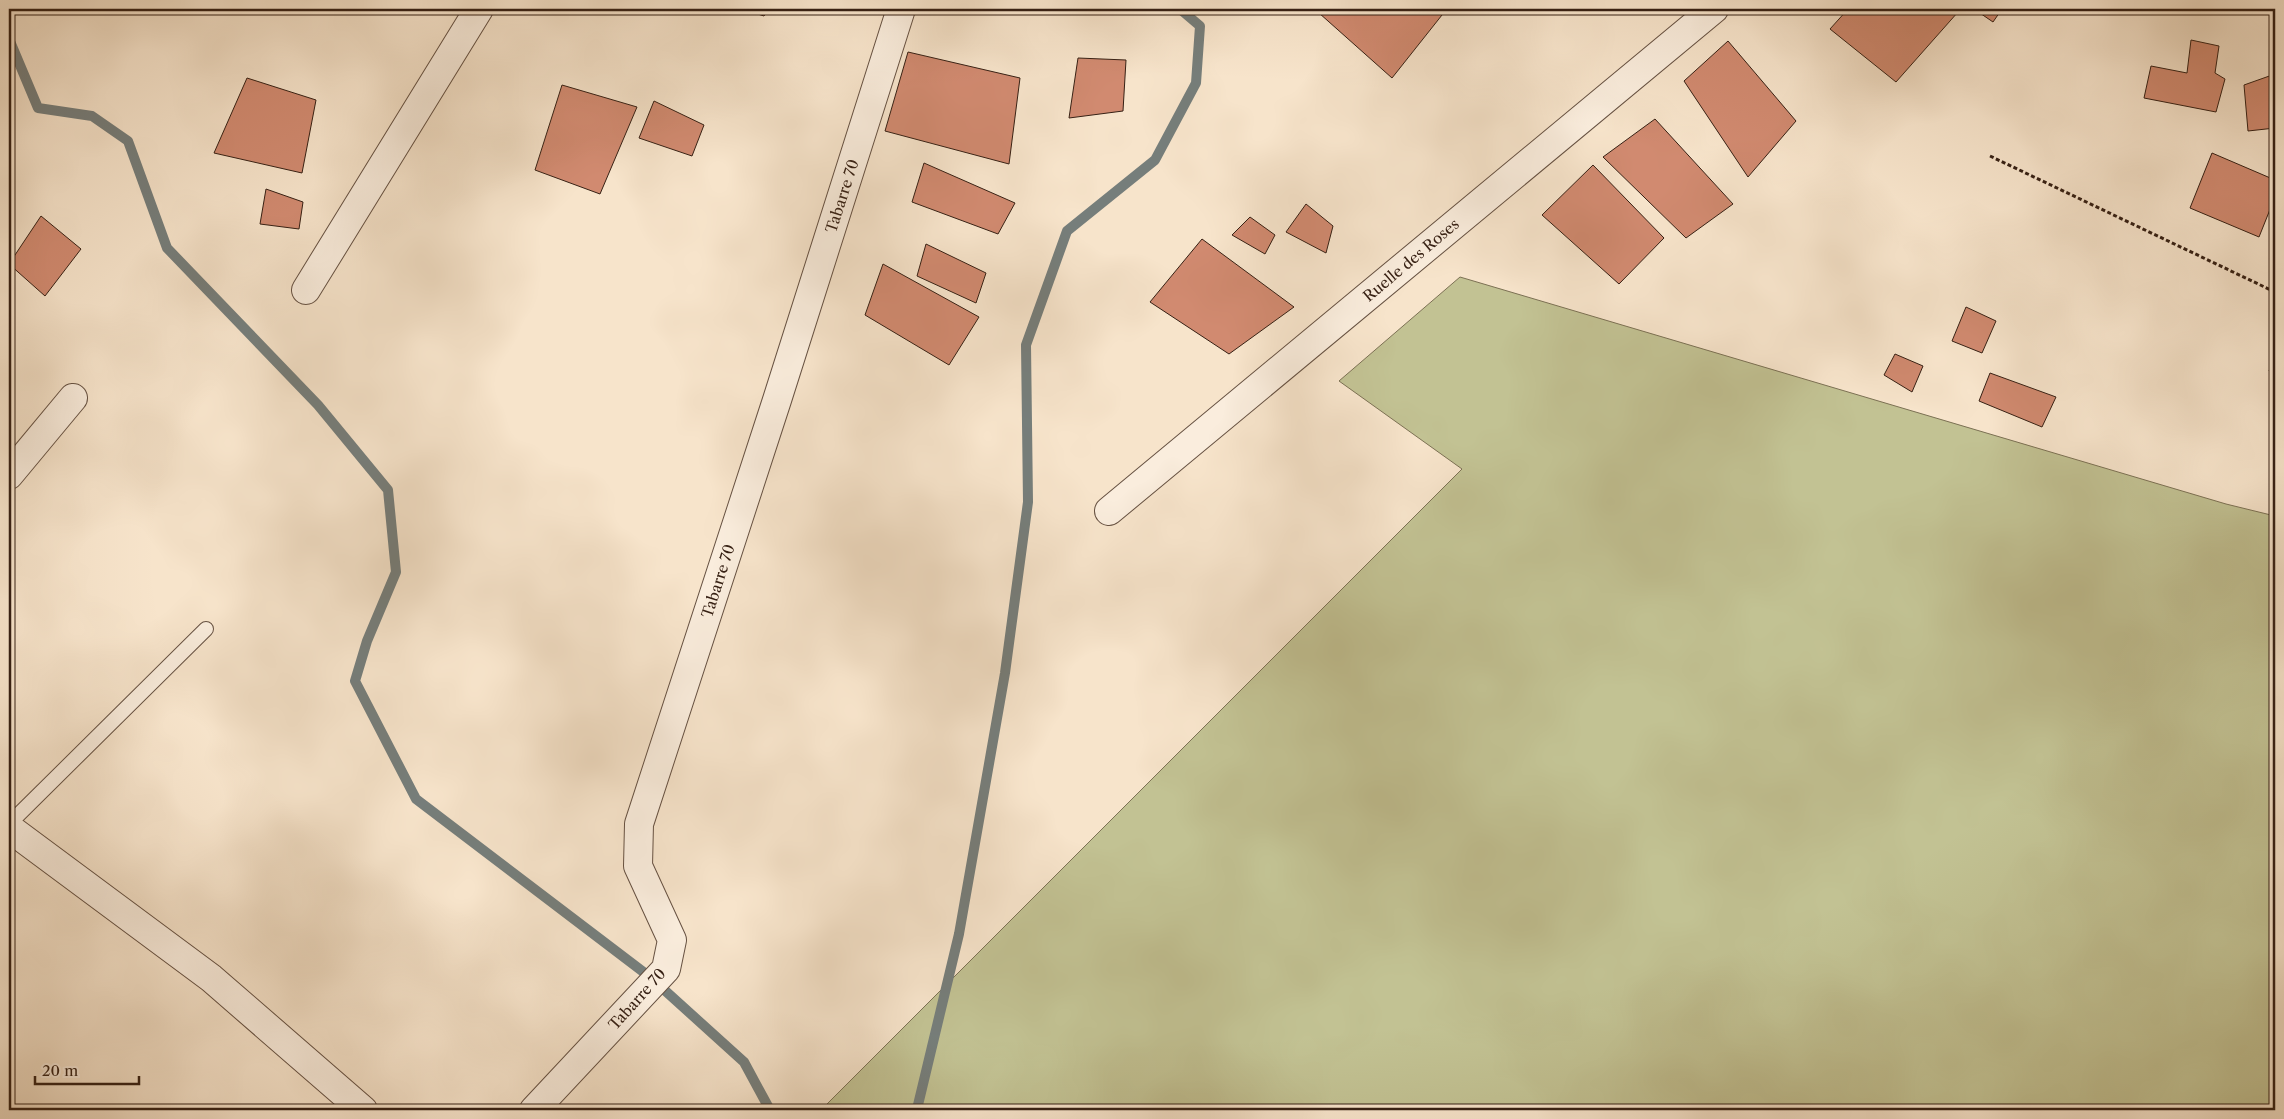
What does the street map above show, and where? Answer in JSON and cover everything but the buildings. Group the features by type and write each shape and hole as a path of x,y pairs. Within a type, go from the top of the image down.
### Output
{"street":[{"path":"306,290 478,9"},
{"name":"Tabarre 70","path":"534,1110 666,969 672,940 638,866 638,824 777,400 901,9"},
{"name":"Ruelle des Roses","path":"1109,510 1714,9"},
{"path":"9,475 73,398"},
{"path":"9,828 211,978 363,1110"}],"lane":[{"path":"9,824 206,629"}],"path":[{"path":"1990,156 2275,292"}],"green space":[{"path":"1460,277 2226,504 2275,516 2275,1110 821,1110 1462,469 1339,381"}],"waterway":[{"path":"919,1110 918,1105 959,934 1005,673 1028,502 1026,345 1067,231 1155,160 1196,83 1200,26 1180,9"},
{"path":"9,39 38,108 92,116 128,141 167,248 318,405 388,490 396,572 367,641 355,681 416,799 650,977 744,1062 770,1110"}]}
